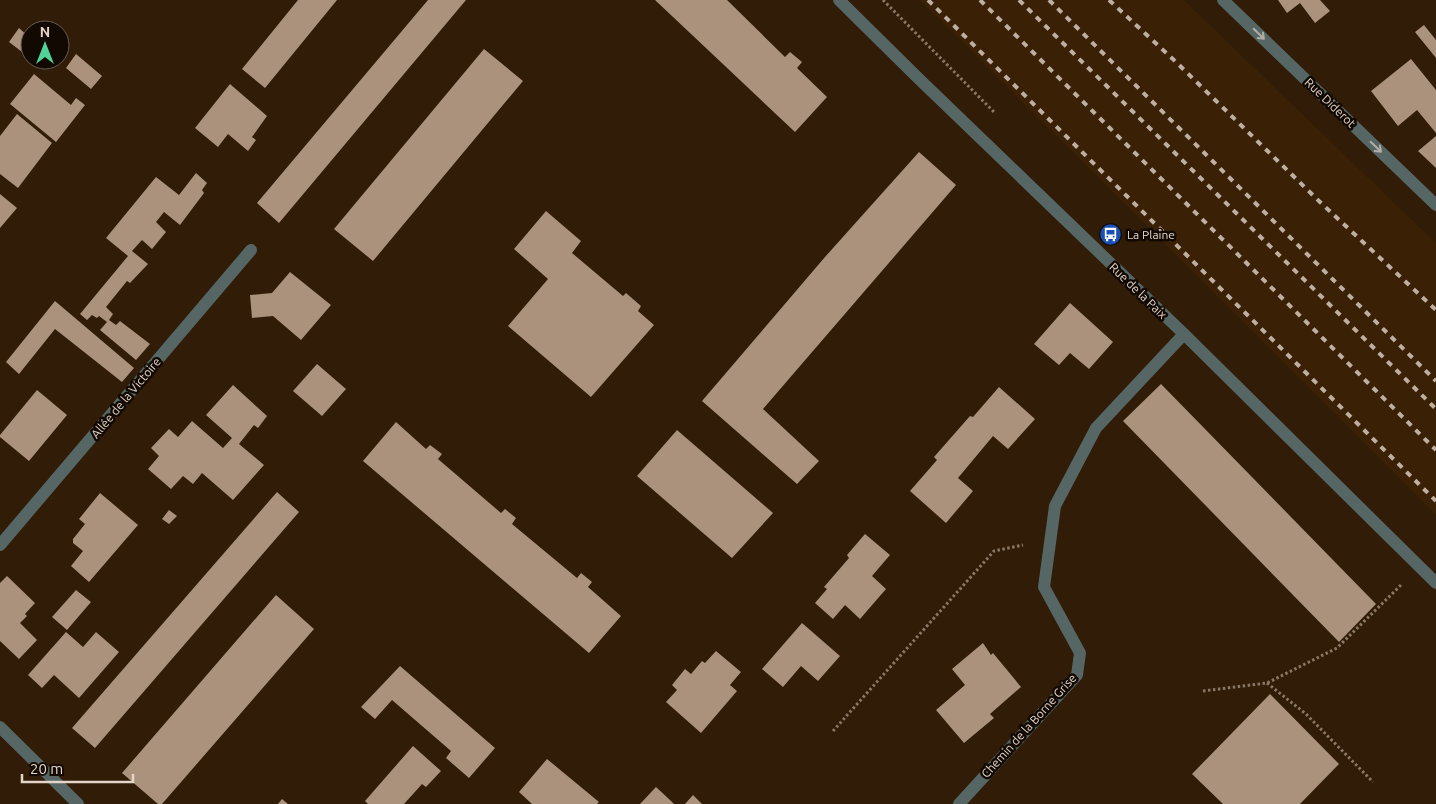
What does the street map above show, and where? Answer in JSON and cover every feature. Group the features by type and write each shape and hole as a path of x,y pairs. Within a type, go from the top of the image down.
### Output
{"street":[{"name":"Rue de la Paix","path":"840,0 918,78 1184,334 1436,583"},
{"name":"Rue Diderot","path":"1224,0 1436,205"},
{"name":"Allée de la Victoire","path":"0,545 251,250"},
{"name":"Chemin de la Borne Grise","path":"959,804 1077,675 1080,653 1044,587 1055,506 1096,428 1184,334"},
{"path":"0,727 78,804"}],"path":[{"path":"833,731 994,551 1050,540"},
{"path":"1203,691 1267,683 1337,648 1419,566"},
{"path":"1267,683 1306,714 1373,782"}],"shaded area":[{"path":"920,0 1184,0 1436,243 1436,515"}],"building":[{"path":"298,0 337,0 265,88 242,69"},
{"path":"428,0 466,0 279,223 257,203"},
{"path":"655,0 727,0 785,57 790,52 802,62 797,68 827,97 795,132"},
{"path":"1278,0 1320,0 1330,11 1315,23 1300,3 1287,13"},
{"path":"1424,25 1436,40 1436,58 1415,32"},
{"path":"19,28 20,50 9,42"},
{"path":"484,49 523,81 373,261 334,229"},
{"path":"76,54 102,76 91,89 68,70 70,70 70,62"},
{"path":"1411,59 1436,90 1436,133 1417,110 1398,126 1371,91"},
{"path":"34,74 71,105 76,98 85,105 56,142 10,104"},
{"path":"230,84 267,116 252,137 256,140 248,151 228,134 218,147 195,128"},
{"path":"17,114 52,143 18,188 0,174 0,136"},
{"path":"1436,136 1436,168 1418,151"},
{"path":"919,152 956,185 763,409 819,461 797,484 702,401 825,257"},
{"path":"196,173 207,183 202,190 204,193 180,225 164,212 156,222 166,232 152,249 142,240 132,251 148,264 130,283 127,281 106,307 113,314 109,320 116,325 120,321 150,344 136,360 100,330 107,322 99,316 97,318 92,315 87,320 80,314 128,256 106,238 156,177 179,195"},
{"path":"0,194 17,208 0,228"},
{"path":"546,211 581,241 572,253 623,296 626,293 641,306 638,311 654,325 591,397 508,326 548,279 514,249"},
{"path":"290,272 331,305 301,340 273,316 252,318 250,295 272,293"},
{"path":"55,301 134,368 122,382 55,329 19,374 6,362"},
{"path":"1070,303 1113,342 1089,369 1070,353 1059,365 1034,344"},
{"path":"317,364 346,389 322,416 293,391"},
{"path":"1161,384 1376,604 1339,642 1123,421"},
{"path":"233,385 267,416 258,428 254,425 239,444 264,465 233,500 202,473 193,484 183,476 171,489 148,469 159,456 151,448 169,429 178,437 192,421 223,448 232,438 206,415"},
{"path":"999,387 1035,419 1008,449 993,436 958,478 973,491 946,523 910,491 937,460 934,457 970,416 973,417"},
{"path":"37,390 67,415 29,461 0,435"},
{"path":"396,422 426,449 430,445 442,454 438,459 501,513 505,509 516,518 512,524 577,578 581,573 592,582 588,587 621,616 589,653 363,461"},
{"path":"677,430 773,513 732,558 637,476"},
{"path":"277,492 299,512 95,748 72,728"},
{"path":"100,493 138,525 89,582 71,566 83,551 73,543 73,539 85,524 79,519"},
{"path":"169,510 177,516 169,524 162,519"},
{"path":"865,534 890,555 872,576 886,589 860,619 845,605 833,619 815,603 827,589 824,587 849,558 847,555"},
{"path":"7,576 35,603 20,623 37,640 19,659 0,641 0,583"},
{"path":"76,590 91,602 67,630 52,617"},
{"path":"276,595 314,629 162,804 158,804 122,773"},
{"path":"802,623 840,656 818,681 801,666 783,687 762,669"},
{"path":"66,632 83,647 96,632 119,652 79,698 54,675 42,688 28,675"},
{"path":"983,643 991,655 993,653 1021,687 990,714 994,718 964,743 936,710 965,685 952,669"},
{"path":"716,651 741,672 730,685 737,691 701,733 666,702 677,690 672,685 685,669 691,674 702,661 705,663"},
{"path":"400,666 495,748 469,778 446,758 451,751 392,700 375,719 361,707"},
{"path":"1270,694 1339,764 1300,804 1223,804 1192,774"},
{"path":"413,746 441,771 426,787 422,784 404,804 368,804 365,801"},
{"path":"547,759 599,802 597,804 532,804 519,792"},
{"path":"656,787 670,800 674,804 640,804"},
{"path":"693,795 702,804 685,804"},
{"path":"282,799 288,804 278,804"}],"railway":[{"path":"928,0 1436,501"},
{"path":"980,0 1436,450"},
{"path":"1019,0 1436,409"},
{"path":"1049,0 1436,381"},
{"path":"1109,0 1436,310"}],"place":[{"name":"La Plaine","path":"1111,235"}]}
